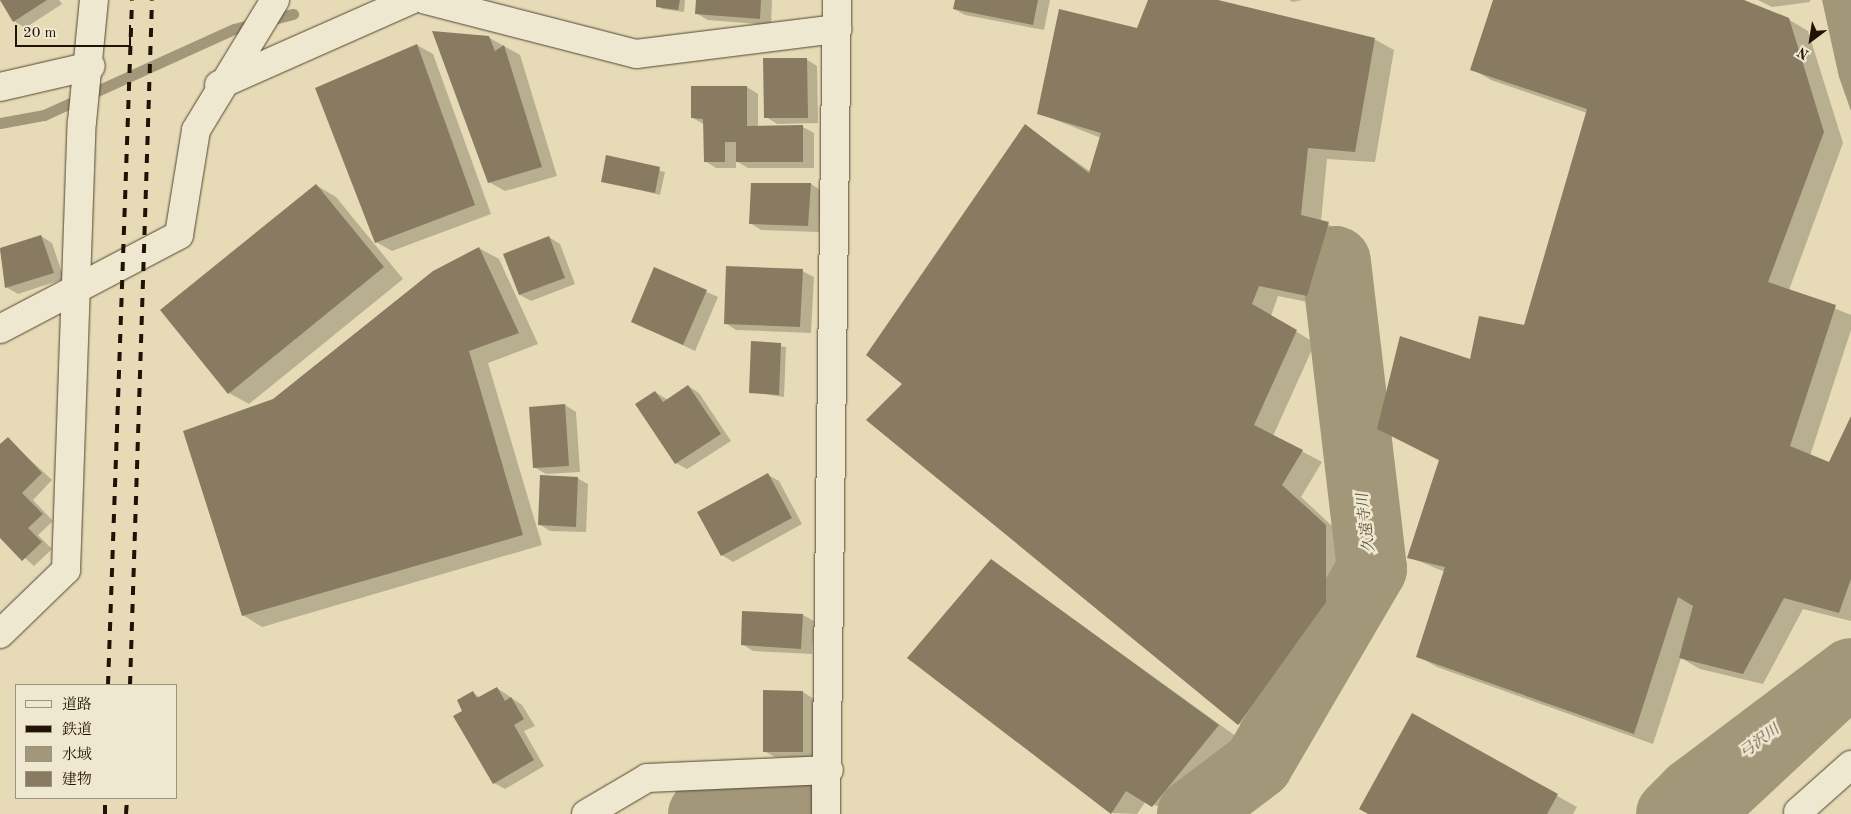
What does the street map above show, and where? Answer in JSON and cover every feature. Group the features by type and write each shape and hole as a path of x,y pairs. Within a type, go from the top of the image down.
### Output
{"street":[{"path":"0,634 66,570 79,288 82,122 91,66 94,0"},
{"path":"219,84 411,0"},
{"path":"426,0 636,54 837,29"},
{"path":"826,814 829,770 836,0"},
{"path":"0,329 179,235 196,130 219,84 274,2"},
{"path":"0,87 91,66"},
{"path":"1804,813 1851,765"},
{"path":"586,814 647,778 829,770"}],"water":[{"path":"1822,0 1851,0 1851,111 1839,77"},
{"path":"1851,639 1851,718 1748,814 1678,814 1665,800 1674,814 1644,814"}],"building":[{"path":"0,0 47,0 13,22"},
{"path":"656,0 680,0 678,10 656,7"},
{"path":"696,0 761,0 760,19 695,14"},
{"path":"955,0 1038,0 1033,25 953,9"},
{"path":"1148,0 1218,0 1375,38 1355,152 1308,148 1301,215 1329,222 1307,296 1259,286 1252,304 1297,330 1254,425 1303,450 1282,485 1326,525 1326,602 1238,725 866,420 902,384 866,355 1025,124 1089,173 1101,133 1037,114 1059,9 1137,28"},
{"path":"1493,0 1744,0 1789,18 1824,132 1768,282 1836,305 1790,446 1829,462 1851,416 1851,579 1839,613 1784,598 1743,674 1679,658 1693,606 1678,597 1634,734 1416,657 1445,567 1407,558 1439,460 1377,429 1400,336 1470,359 1479,316 1524,325 1587,109 1470,70"},
{"path":"432,31 489,36 495,51 504,45 542,167 488,183"},
{"path":"417,44 475,205 375,243 315,88"},
{"path":"763,58 807,58 808,118 764,118"},
{"path":"691,86 747,86 747,126 803,125 803,162 736,162 736,142 725,142 725,162 704,162 703,119 691,118"},
{"path":"606,155 660,167 655,193 601,182"},
{"path":"751,183 811,183 808,226 749,224"},
{"path":"316,184 384,267 228,394 160,310"},
{"path":"41,235 54,273 5,288 0,248"},
{"path":"549,236 565,278 519,295 503,254"},
{"path":"479,247 519,333 469,351 523,535 242,616 183,431 273,399 433,271"},
{"path":"726,266 803,269 800,327 724,324"},
{"path":"654,267 707,290 683,345 631,322"},
{"path":"751,341 781,343 779,395 749,393"},
{"path":"688,385 721,434 675,464 635,404 655,391 663,402"},
{"path":"565,404 569,466 533,468 529,407"},
{"path":"8,437 42,473 22,493 43,514 28,528 42,542 22,561 0,538 0,444"},
{"path":"768,473 792,518 721,556 697,512"},
{"path":"540,475 578,477 576,527 538,525"},
{"path":"991,559 1219,725 1152,807 1126,791 1111,814 907,658"},
{"path":"742,611 803,614 801,649 741,645"},
{"path":"497,687 505,701 511,697 524,719 514,725 534,760 493,784 453,716 462,711 457,700 473,691 477,698"},
{"path":"763,690 803,691 803,752 763,752"},
{"path":"1412,713 1558,794 1547,814 1368,814 1359,809"}],"waterway":[{"path":"0,123 44,115 234,29 293,14"},
{"name":"久遠寺川","path":"1192,814 1258,764 1372,569 1336,261"},
{"name":"弓沢川","path":"1671,814 1692,793 1851,673"},
{"name":"久遠寺川","path":"703,814 766,808 800,814"}],"railway":[{"path":"108,684 132,0"},
{"path":"130,684 152,0"},
{"path":"105,799 105,814"},
{"path":"126,814 127,799"}]}
